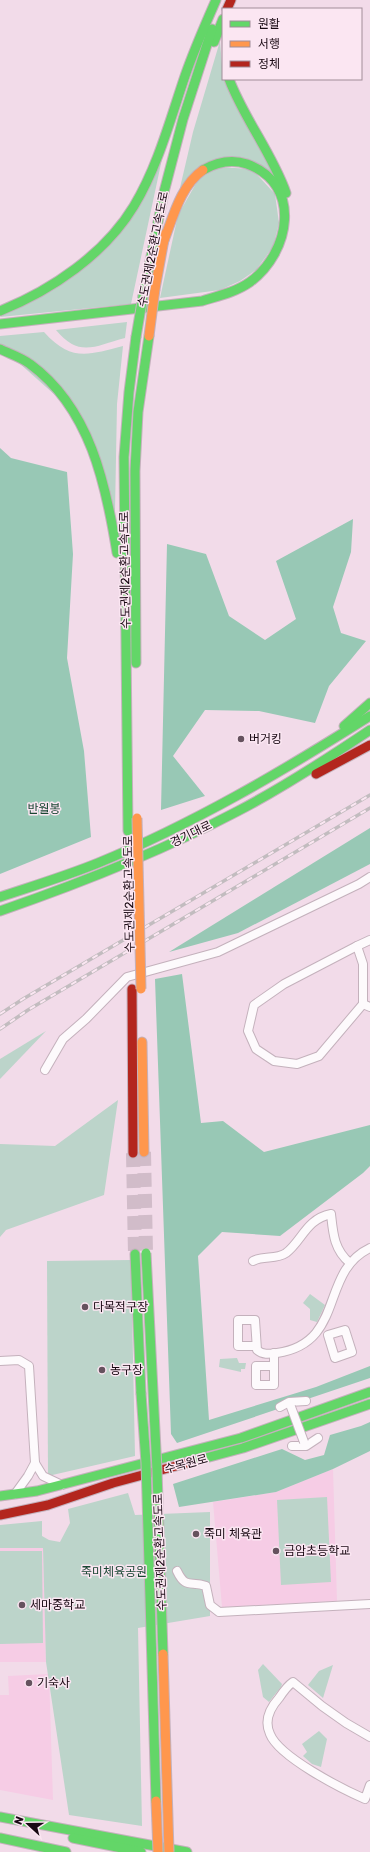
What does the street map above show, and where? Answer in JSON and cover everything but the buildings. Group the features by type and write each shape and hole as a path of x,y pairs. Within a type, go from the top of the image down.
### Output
{"main road":[{"path":"0,311 15,306 45,290 76,268 100,246 134,207 154,165 193,53 216,0"},
{"name":"수도권제2순환고속도로","path":"129,876 124,457 130,392 142,296 164,192 183,119 222,0"},
{"name":"수도권제2순환고속도로","path":"133,1152 137,818 135,471 138,412 155,289 177,170 193,109 222,22"},
{"path":"0,330 200,308 234,298 258,282 271,270 282,256 291,230 289,201 279,175 233,94 229,80"},
{"path":"0,324 202,301 231,292 250,282 275,255 281,242 284,224 284,208 280,194 264,172 256,167 243,162 231,161 211,166 200,172 182,195 163,243"},
{"path":"0,349 22,359 40,372 56,389 71,407 93,450 103,479 109,506 120,575 126,701"},
{"path":"336,738 344,725 370,703"},
{"name":"경기대로","path":"0,897 97,864 161,834 256,786 370,716"},
{"name":"경기대로","path":"0,911 89,880 180,840 283,785 370,730"},
{"path":"283,785 299,782 370,745"},
{"name":"수도권제2순환고속도로","path":"131,951 136,989 144,1152"},
{"name":"수도권제2순환고속도로","path":"146,1253 158,1470 169,1833 171,1852"},
{"name":"수도권제2순환고속도로","path":"135,1254 141,1393 146,1463 158,1852"},
{"name":"수목원로","path":"0,1496 62,1484 241,1438 370,1392"},
{"name":"수목원로","path":"0,1515 48,1505 113,1483 243,1448 370,1404"},
{"path":"0,1817 187,1852"},
{"path":"0,1823 141,1852"},
{"path":"0,1838 66,1852"}],"street":[{"path":"45,1070 63,1039 86,1019 127,977 218,952 359,884 370,877"},
{"path":"357,946 363,964 367,1006 319,1056 297,1064 274,1061 256,1049 248,1031 254,1005 284,984 357,946 370,940"},
{"path":"253,1261 259,1257 276,1257 286,1253 313,1223 331,1214 336,1246 342,1256 350,1263"},
{"path":"256,1346 260,1353 274,1353 296,1347 310,1338 320,1327 329,1312 337,1283 350,1263 370,1248"},
{"path":"320,1327 328,1335"},
{"path":"274,1353 274,1366"},
{"path":"0,1361 19,1360 29,1366 35,1462 43,1476 62,1484"},
{"path":"280,1407 306,1400"},
{"path":"290,1405 305,1444"},
{"path":"292,1446 305,1444 318,1438"},
{"path":"15,1494 28,1476 35,1462"},
{"path":"177,1571 181,1580 187,1583 206,1586 210,1605 219,1612 370,1604"},
{"path":"370,1737 333,1714 293,1682 273,1705 269,1712 268,1728 276,1745 305,1767 336,1786 365,1799 370,1785"}],"shaded area":[{"name":"금암초등학교","path":"333,1469 337,1601 222,1607 213,1502 276,1492"},
{"name":"세마중학교","path":"43,1547 46,1662 0,1662 0,1548"},
{"path":"49,1674 53,1800 0,1790 0,1695 9,1695 8,1676"}],"green space":[{"path":"220,41 222,80 224,80 278,184 223,158 179,192 193,132"},
{"path":"162,159 131,304 0,317 105,250"},
{"path":"217,167 252,169 275,194 279,223 273,247 256,270 240,281 220,290 160,298 178,215 198,180"},
{"path":"127,322 125,338 88,348 72,344 64,339 56,330"},
{"path":"44,332 54,342 63,348 80,354 100,352 123,346 117,404 115,512 83,420 0,346 0,336"},
{"name":"반월봉","path":"0,448 11,458 67,472 73,554 67,658 84,751 91,837 0,874"},
{"path":"353,519 351,552 333,607 341,633 366,641 329,686 315,723 259,711 205,710 173,756 205,796 161,810 167,544 206,554 229,616 265,640 296,619 276,561"},
{"path":"370,828 370,864 238,933 169,952"},
{"path":"182,974 201,1123 223,1121 264,1152 370,1125 370,1166 363,1173 280,1236 222,1232 198,1256 209,1420 316,1387 370,1366 370,1378 177,1443 171,1434 155,979"},
{"path":"46,1031 0,1079 0,1059"},
{"path":"118,1100 104,1195 6,1230 0,1237 0,1144 55,1146"},
{"path":"131,1260 135,1456 48,1476 47,1261"},
{"path":"310,1294 325,1305 317,1322 310,1320 310,1309 303,1303"},
{"path":"237,1358 239,1363 246,1363 245,1369 241,1369 241,1372 219,1367 220,1359"},
{"path":"370,1422 370,1451 333,1469 276,1492 179,1507 173,1484 282,1449 305,1460 324,1455 330,1435"},
{"name":"죽미체육공원","path":"128,1493 135,1515 210,1512 210,1616 138,1628 142,1826 69,1815 46,1662 43,1548 0,1548 0,1525 42,1521 42,1536 49,1540 60,1542 70,1523 68,1509"},
{"path":"327,1497 331,1582 281,1585 277,1500"},
{"name":"세마중학교","path":"0,1551 42,1551 43,1643 0,1644"},
{"path":"263,1664 282,1684 269,1702 263,1697 258,1670"},
{"path":"333,1665 323,1698 308,1685 319,1671"},
{"path":"319,1731 327,1739 321,1767 312,1764 303,1756 307,1752 302,1744"}],"tunnel":[{"path":"144,1152 146,1253"},
{"path":"133,1153 135,1254"}],"railway":[{"path":"0,1014 370,795"},
{"path":"0,1029 28,1010 370,808"}],"traffic: fast":[{"path":"0,311 39,292 76,269 108,240 134,206 157,159 192,57 216,0"},
{"path":"214,42 222,22"},
{"path":"143,296 164,192 183,119 212,29"},
{"path":"229,80 242,108 273,164 286,193"},
{"path":"0,324 202,301 233,291 250,282 264,269 274,254 281,237 284,220 283,202 277,187 265,174 241,162 225,162 203,170"},
{"path":"136,337 143,296"},
{"path":"136,663 135,471 138,412 149,336"},
{"path":"128,831 124,457 129,392 136,337"},
{"path":"0,349 27,362 51,382 67,402 81,425 92,449 100,474 113,527 117,553"},
{"path":"344,726 370,703"},
{"path":"0,897 86,868 133,848 203,814 304,757 370,716"},
{"path":"0,911 121,866 209,826 289,782 370,730"},
{"path":"146,1253 157,1470 163,1654"},
{"path":"135,1254 141,1393"},
{"path":"0,1496 37,1491 241,1438 370,1392"},
{"path":"141,1393 146,1463 156,1801"},
{"path":"187,1463 243,1448 370,1404"},
{"path":"0,1817 187,1852"},
{"path":"0,1838 66,1852"},
{"path":"73,1838 141,1852"}],"traffic: slow":[{"path":"163,243 178,203 188,185 203,170"},
{"path":"155,289 165,234"},
{"path":"149,336 155,289"},
{"path":"137,818 141,989"},
{"path":"142,1042 144,1152"},
{"path":"163,1654 169,1852"},
{"path":"156,1801 158,1852"}],"traffic: jam":[{"path":"227,8 231,0"},
{"path":"316,774 370,745"},
{"path":"132,989 133,1153"},
{"path":"0,1515 48,1505 113,1483 187,1463"}],"place":[{"name":"버거킹","path":"241,739"},
{"name":"다목적구장","path":"85,1307"},
{"name":"농구장","path":"102,1370"},
{"name":"죽미 체육관","path":"196,1534"},
{"name":"금암초등학교","path":"276,1551"},
{"name":"세마중학교","path":"22,1605"},
{"name":"기숙사","path":"29,1683"}]}
